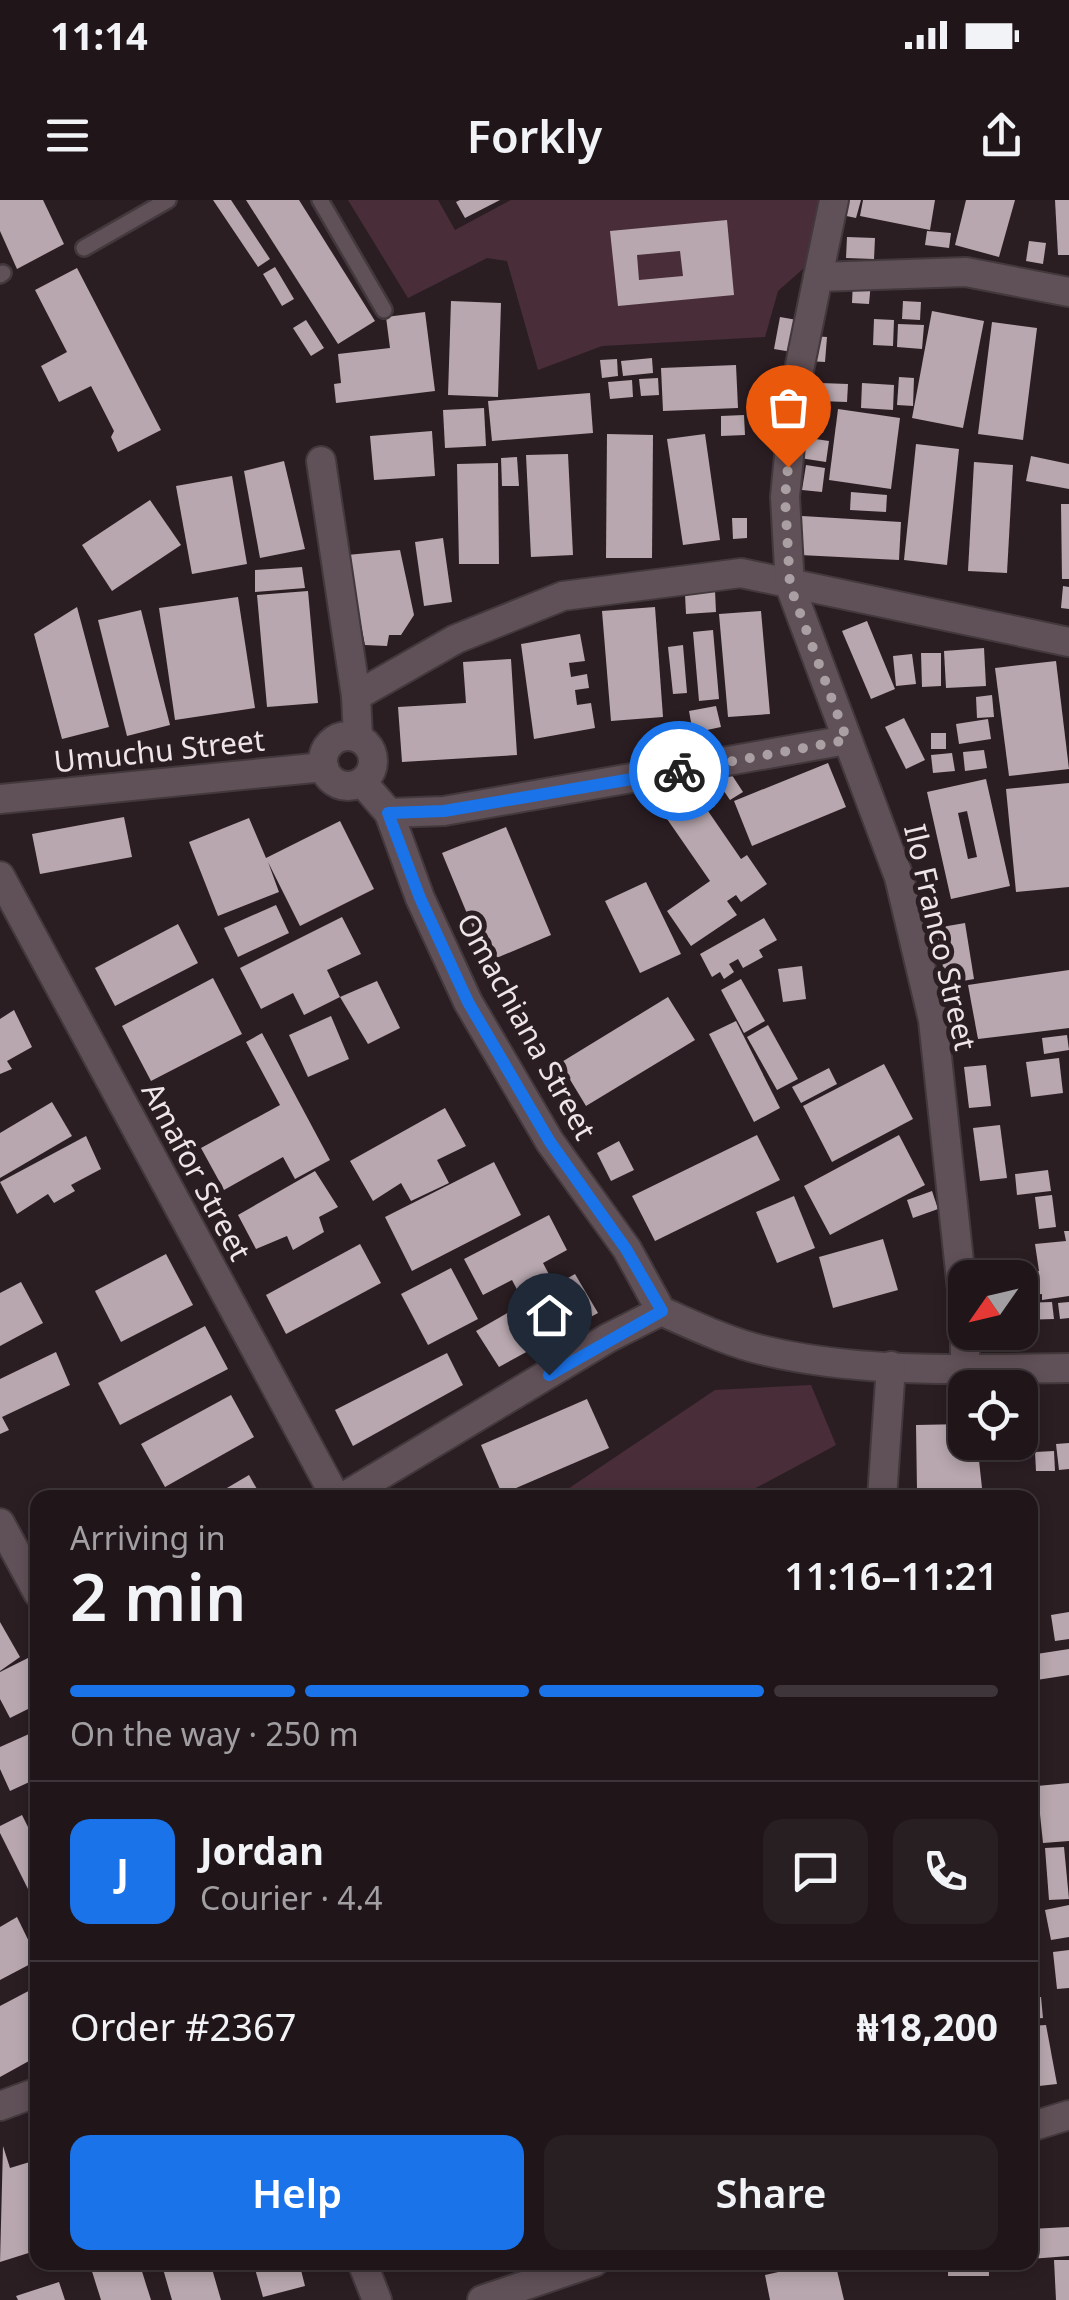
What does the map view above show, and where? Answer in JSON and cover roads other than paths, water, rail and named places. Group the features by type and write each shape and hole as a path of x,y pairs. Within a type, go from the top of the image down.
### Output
{"street":[{"name":"Ilo Franco Street","path":"834,200 796,385 785,497 790,586 899,877 933,1020 959,1260"},
{"path":"818,277 966,272 1069,292"},
{"path":"321,461 356,696 358,738"},
{"path":"356,696 456,638 562,596 741,573 1069,642"},
{"path":"324,767 324,752 334,740 358,738 369,747 374,761 362,782"},
{"path":"388,813 444,811 586,789 847,740"},
{"name":"Umuchu Street","path":"0,798 324,767 336,784 350,786 362,782"},
{"name":"Omachiana Street","path":"362,782 388,813 420,898 468,1002 550,1142 626,1249 662,1311"},
{"name":"Amafor Street","path":"0,876 335,1490"},
{"path":"352,1490 608,1338 662,1311 758,1350 891,1366 966,1370 1069,1368"},
{"path":"965,1350 966,1370"},
{"path":"883,1490 891,1366"},
{"path":"0,1523 30,1577"},
{"path":"0,2106 30,2095"},
{"path":"1038,2125 1069,2115"},
{"path":"365,2270 377,2300"},
{"path":"482,2300 570,2270"}],"lane":[{"path":"84,248 168,200"},
{"path":"320,200 384,310"}]}
